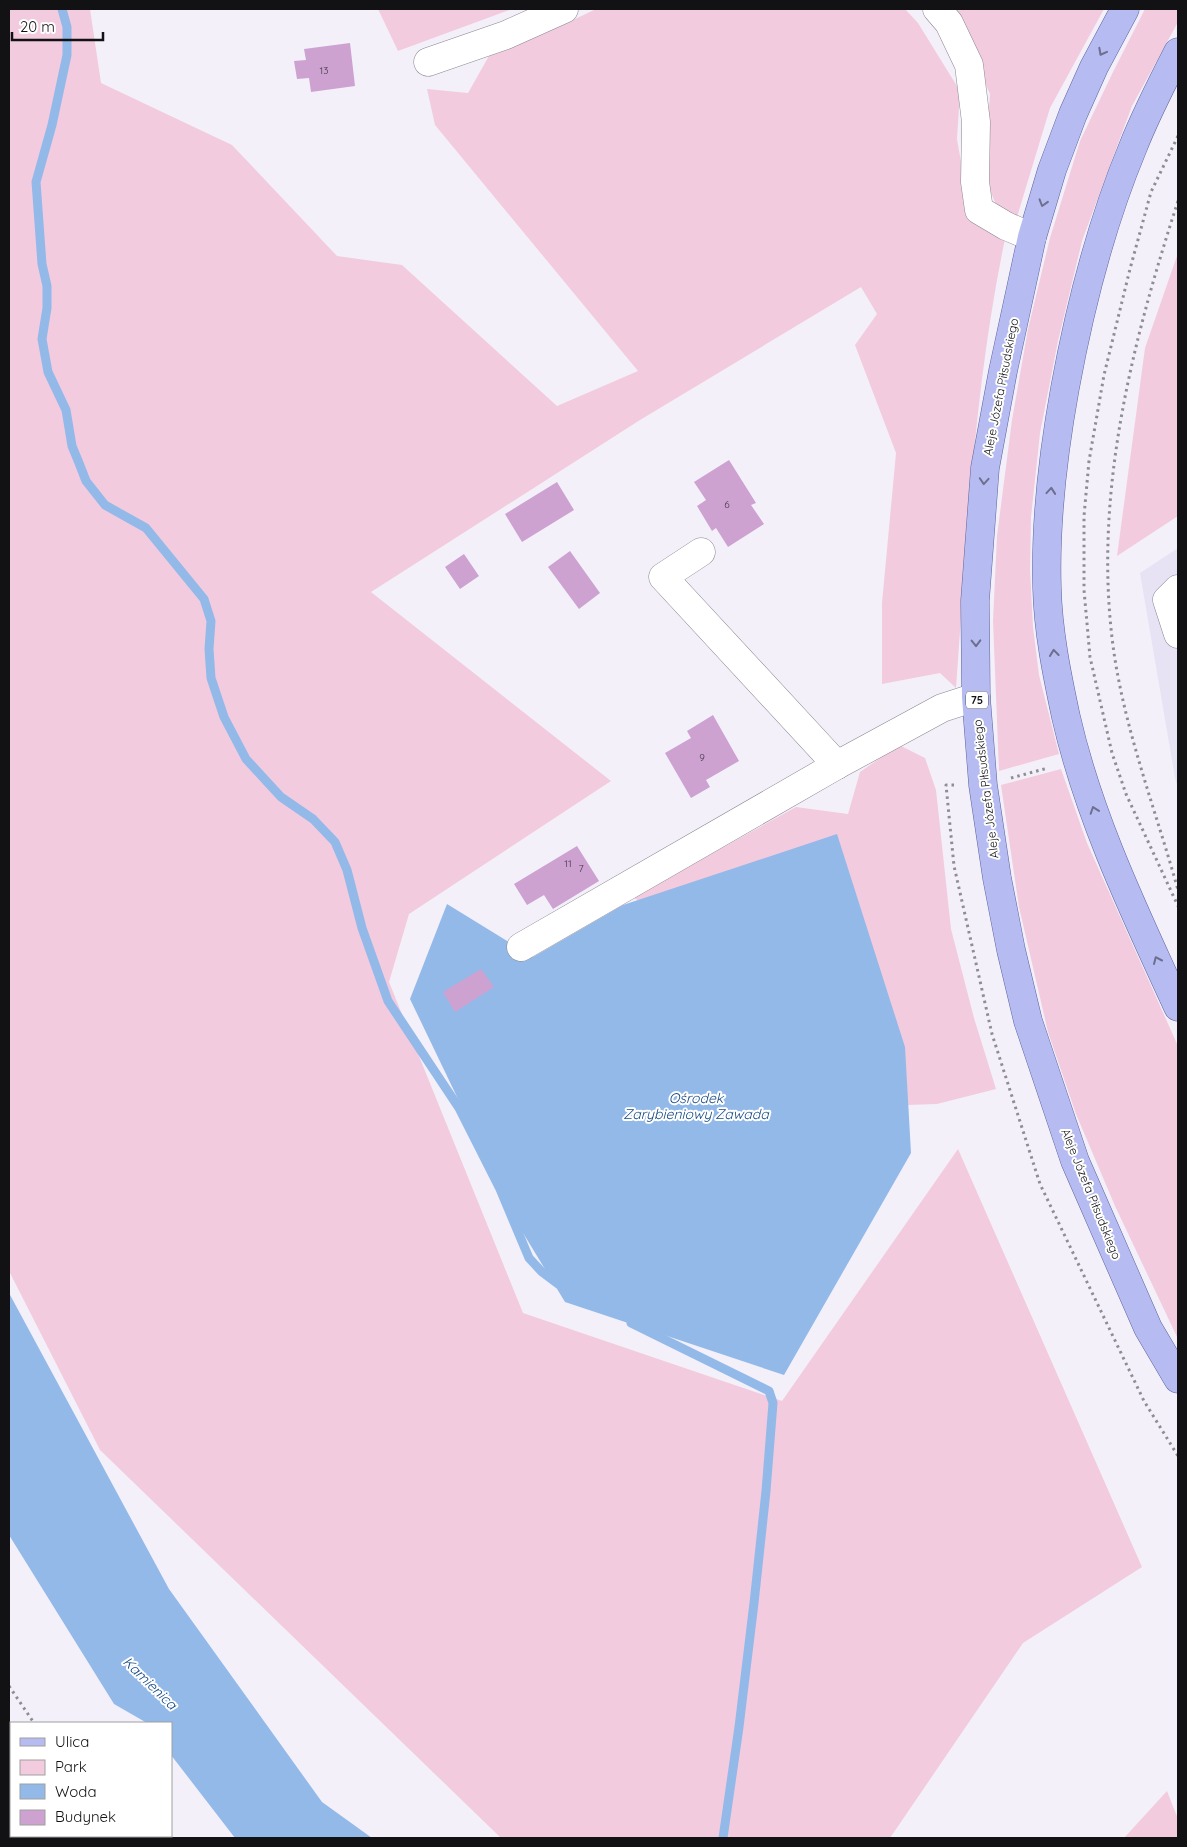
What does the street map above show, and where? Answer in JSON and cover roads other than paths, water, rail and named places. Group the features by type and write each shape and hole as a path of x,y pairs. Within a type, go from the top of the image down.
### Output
{"main road":[{"name":"Aleje Józefa Piłsudskiego","path":"1125,9 1094,67 1073,114 1052,170 1032,237 1003,370 985,468 975,601 976,697 983,785 997,878 1011,950 1028,1021 1075,1161 1148,1328 1178,1379"},
{"path":"1178,52 1133,146 1107,217 1075,333 1052,470 1048,522 1047,589 1055,662 1066,718 1078,760 1109,853 1178,1007"}],"lane":[{"path":"428,62 506,35 564,9"},
{"path":"937,9 949,23 969,65 976,122 976,182 979,210 1006,226 1032,237"},
{"path":"701,552 663,577 837,765"},
{"path":"1178,589 1166,600 1178,634"},
{"path":"521,947 837,765 942,708 976,697"}],"water":[{"name":"Ośrodek Zarybieniowy Zawada","path":"837,834 905,1047 911,1153 784,1375 565,1302 520,1228 410,999 447,904 533,957 623,905"},
{"name":"Kamienica","path":"9,1293 169,1589 322,1802 372,1838 235,1838 172,1756 172,1722 145,1722 114,1704 9,1535"}],"waterway":[{"path":"62,9 67,27 67,55 52,125 36,182 42,264 47,286 47,308 42,339 48,372 66,410 72,446 86,481 105,505 146,528 204,599 211,621 209,649 211,678 224,717 246,759 281,797 313,819 335,842 347,870 362,928 388,1001 459,1108 500,1189 529,1258 542,1272 558,1284"},
{"path":"631,1323 769,1391 773,1403 754,1603 723,1838"}]}
